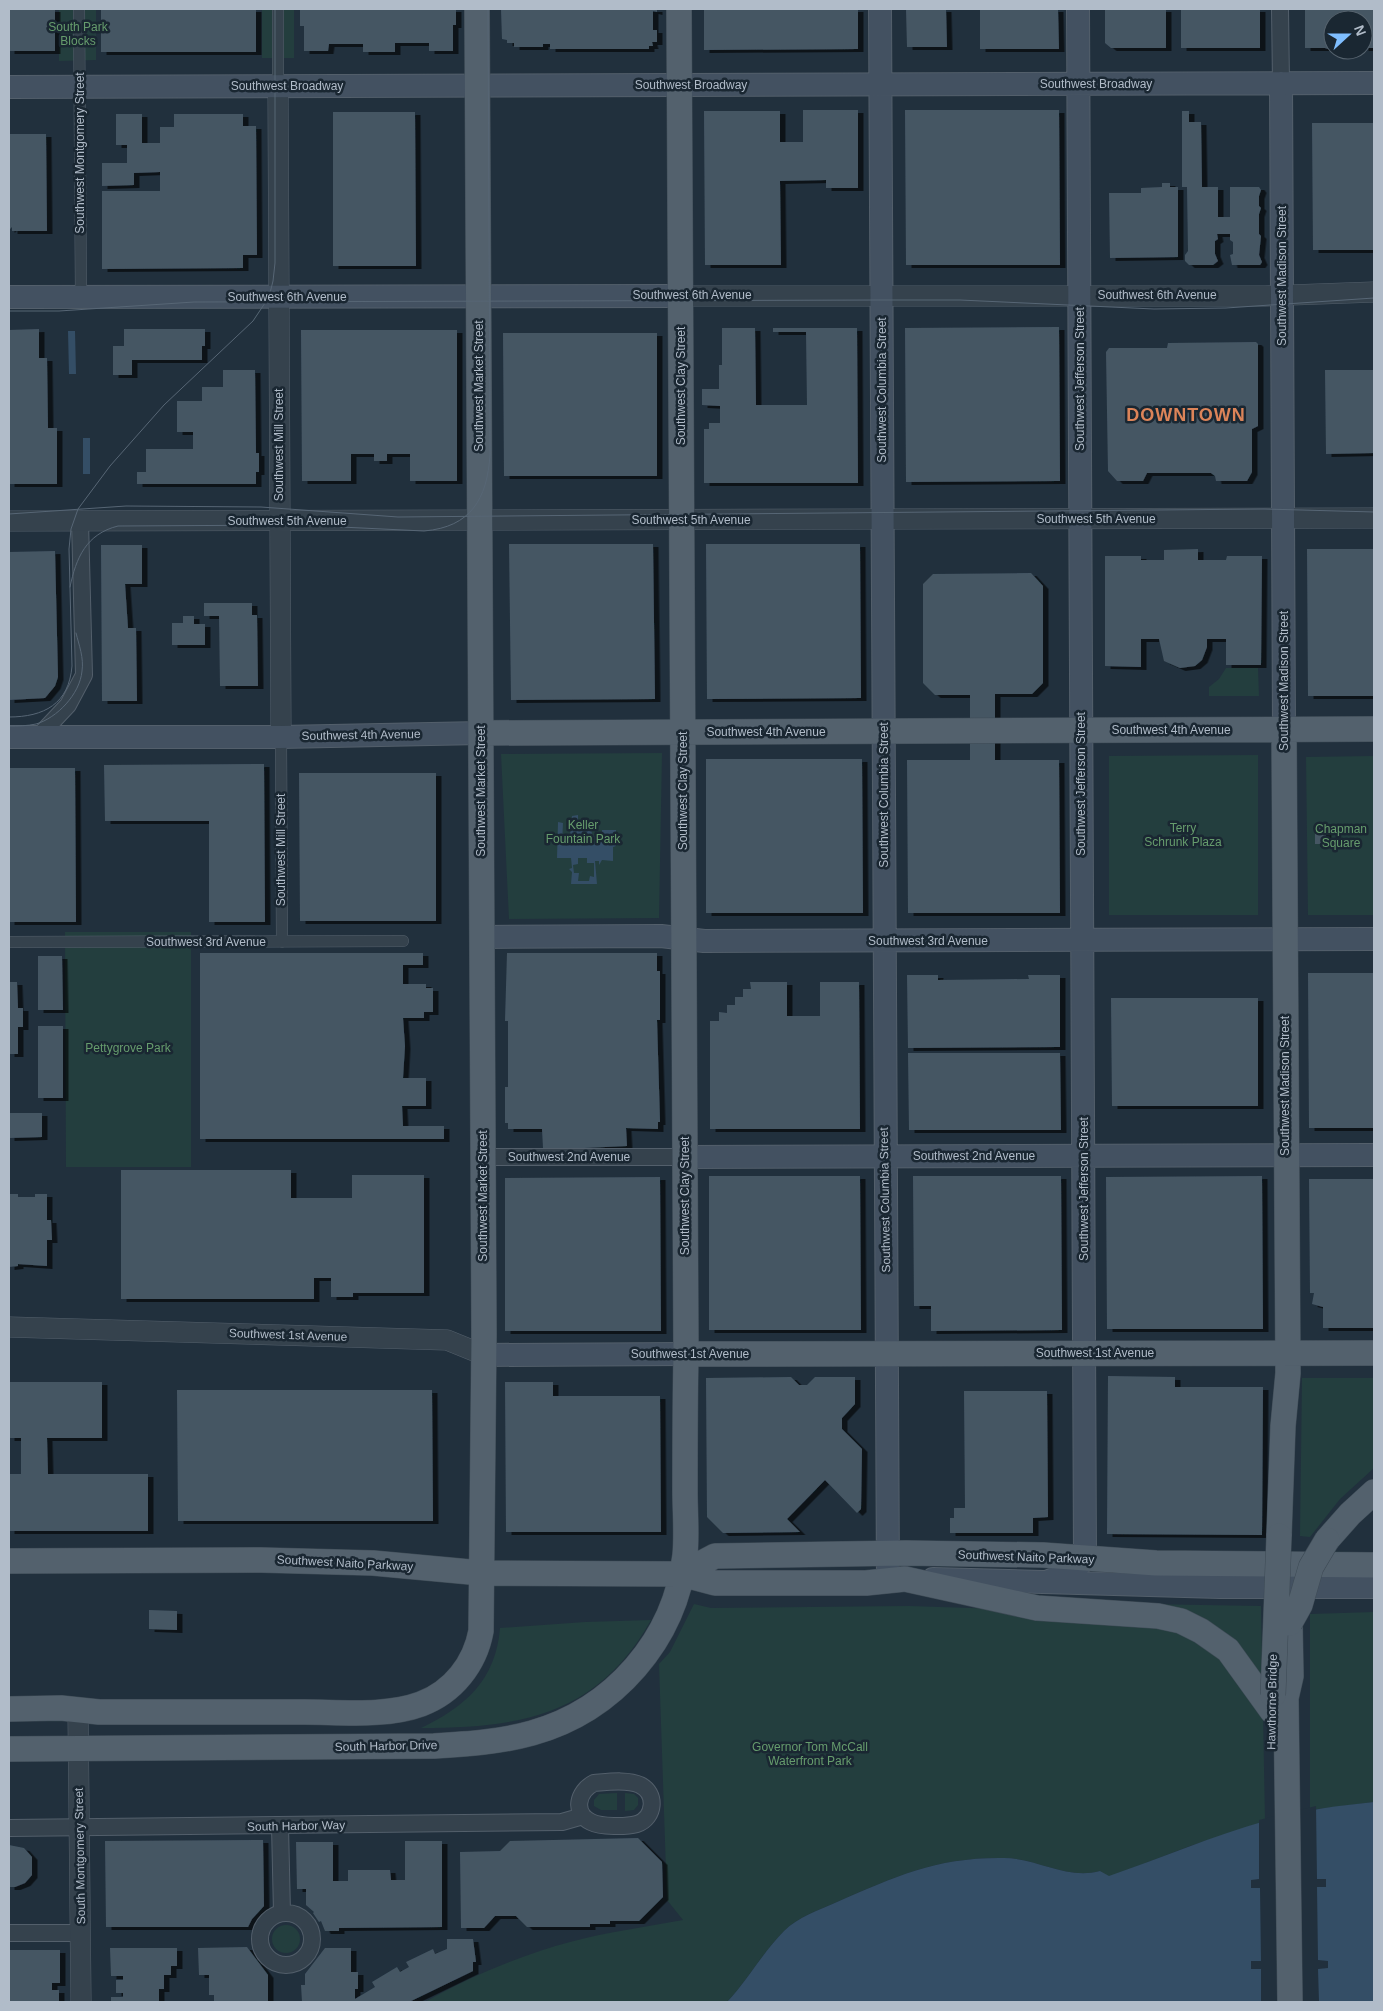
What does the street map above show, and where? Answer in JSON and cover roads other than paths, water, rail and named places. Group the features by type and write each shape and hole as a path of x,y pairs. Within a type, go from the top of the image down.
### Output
{"main road":[{"name":"Southwest Market Street","path":"477,9 484,1355 481,1573"},
{"name":"Southwest Clay Street","path":"679,9 686,1354 685,1554 681,1574"},
{"name":"Southwest Columbia Street","path":"880,9 887,1554 896,1580"},
{"name":"Southwest Jefferson Street","path":"1078,9 1085,1559"},
{"name":"Southwest Broadway","path":"9,87 1374,83"},
{"name":"Southwest Madison Street","path":"1281,84 1287,1353"},
{"name":"Southwest 6th Avenue","path":"9,297 680,296"},
{"name":"Southwest 4th Avenue","path":"9,738 481,733 1374,729"},
{"name":"Southwest 3rd Avenue","path":"482,937 661,936 704,942 1374,939"},
{"name":"Southwest 2nd Avenue","path":"684,1156 1374,1155"},
{"name":"Southwest 1st Avenue","path":"484,1355 1374,1352"},
{"name":"Hawthorne Bridge","path":"1274,2002 1272,1712 1292,1425 1287,1402 1287,1353"},
{"name":"Hawthorne Bridge","path":"1290,1623 1300,1606 1311,1567 1335,1530 1374,1492"},
{"name":"Hawthorne Bridge","path":"1283,1536 1283,1603 1290,1623 1291,1676 1286,1698 1290,2002"},
{"name":"Southwest Naito Parkway","path":"681,1574 715,1556 1043,1555 1165,1564 1374,1564"},
{"path":"1048,1581 1072,1572 1085,1559"},
{"name":"Southwest Naito Parkway","path":"9,1560 261,1560 374,1563 481,1573 681,1574 716,1582 1048,1581 1075,1584 1220,1587 1374,1587"},
{"path":"9,1709 99,1712 351,1712 399,1709 422,1704 442,1692 459,1678 478,1648 481,1631 481,1573"},
{"name":"South Harbor Drive","path":"9,1749 79,1747 434,1746 476,1743 532,1733 583,1712 609,1694 628,1676 658,1637 676,1593 681,1574"},
{"path":"896,1580 1037,1608 1158,1616 1181,1621 1208,1635 1228,1650 1272,1712"},
{"name":"Hawthorne Bridge","path":"1291,1676 1301,1701 1306,2002"}],"street":[{"name":"Southwest Montgomery Street","path":"80,9 81,297"},
{"name":"Southwest Mill Street","path":"278,9 282,942"},
{"name":"Southwest Madison Street","path":"1280,9 1281,84"},
{"name":"Southwest 6th Avenue","path":"680,296 1079,294 1282,296 1374,292"},
{"name":"Southwest 5th Avenue","path":"9,521 1374,518"},
{"path":"38,737 68,705 84,675 80,521"},
{"name":"Southwest 3rd Avenue","path":"9,942 403,941"},
{"name":"Southwest 2nd Avenue","path":"483,1157 684,1156"},
{"name":"Southwest 1st Avenue","path":"9,1327 448,1340 484,1355"},
{"name":"South Montgomery Street","path":"78,1710 81,2002"},
{"name":"South Harbor Way","path":"9,1828 562,1822 583,1816"},
{"path":"280,1826 282,1913"},
{"path":"9,1933 81,1933"}],"water":[{"path":"68,331 75,331 76,374 69,374"},
{"path":"83,438 90,438 90,474 83,474"},
{"path":"578,815 578,822 591,823 592,836 602,836 602,830 616,830 616,846 613,847 613,861 602,860 599,865 599,861 595,861 597,884 571,884 572,872 569,869 572,868 571,858 557,858 558,822 563,823 562,844 569,844 572,816","holes":["578,858 587,858 587,863 594,863 594,877 590,876 589,881 578,881 579,873 574,873 573,865 578,864"]},
{"path":"1374,1802 1374,2002 727,2002 776,1939 790,1926 816,1911 899,1876 918,1870 958,1861 1004,1858 1028,1861 1075,1873 1100,1871 1109,1876 1226,1833 1279,1817 1319,1809"}],"tram line":[{"path":"9,717 33,714 53,706 66,690 70,679 72,666 69,549 71,529 78,509 110,466 164,405 253,321 269,297 275,263 275,9"},
{"path":"70,587 79,557 90,541 107,530 118,526 299,525 424,531 454,524 474,508 485,485 490,455 488,9"},
{"path":"9,311 59,311 194,302 881,300 960,300 1154,309 1226,308 1374,298"},
{"path":"9,514 126,506 261,507 398,517 1264,509 1374,512"},
{"path":"9,726 29,725 44,721 59,711 72,696 80,680 82,666 81,652 76,633"}],"district":[{"name":"DOWNTOWN","path":"1186,415"}],"park label":[{"name":"South Park Blocks","path":"78,34"},
{"name":"Keller Fountain Park","path":"583,832"},
{"name":"Terry Schrunk Plaza","path":"1183,835"},
{"name":"Chapman Square","path":"1341,836"},
{"name":"Pettygrove Park","path":"128,1048"},
{"name":"Governor Tom McCall Waterfront Park","path":"810,1754"}]}
